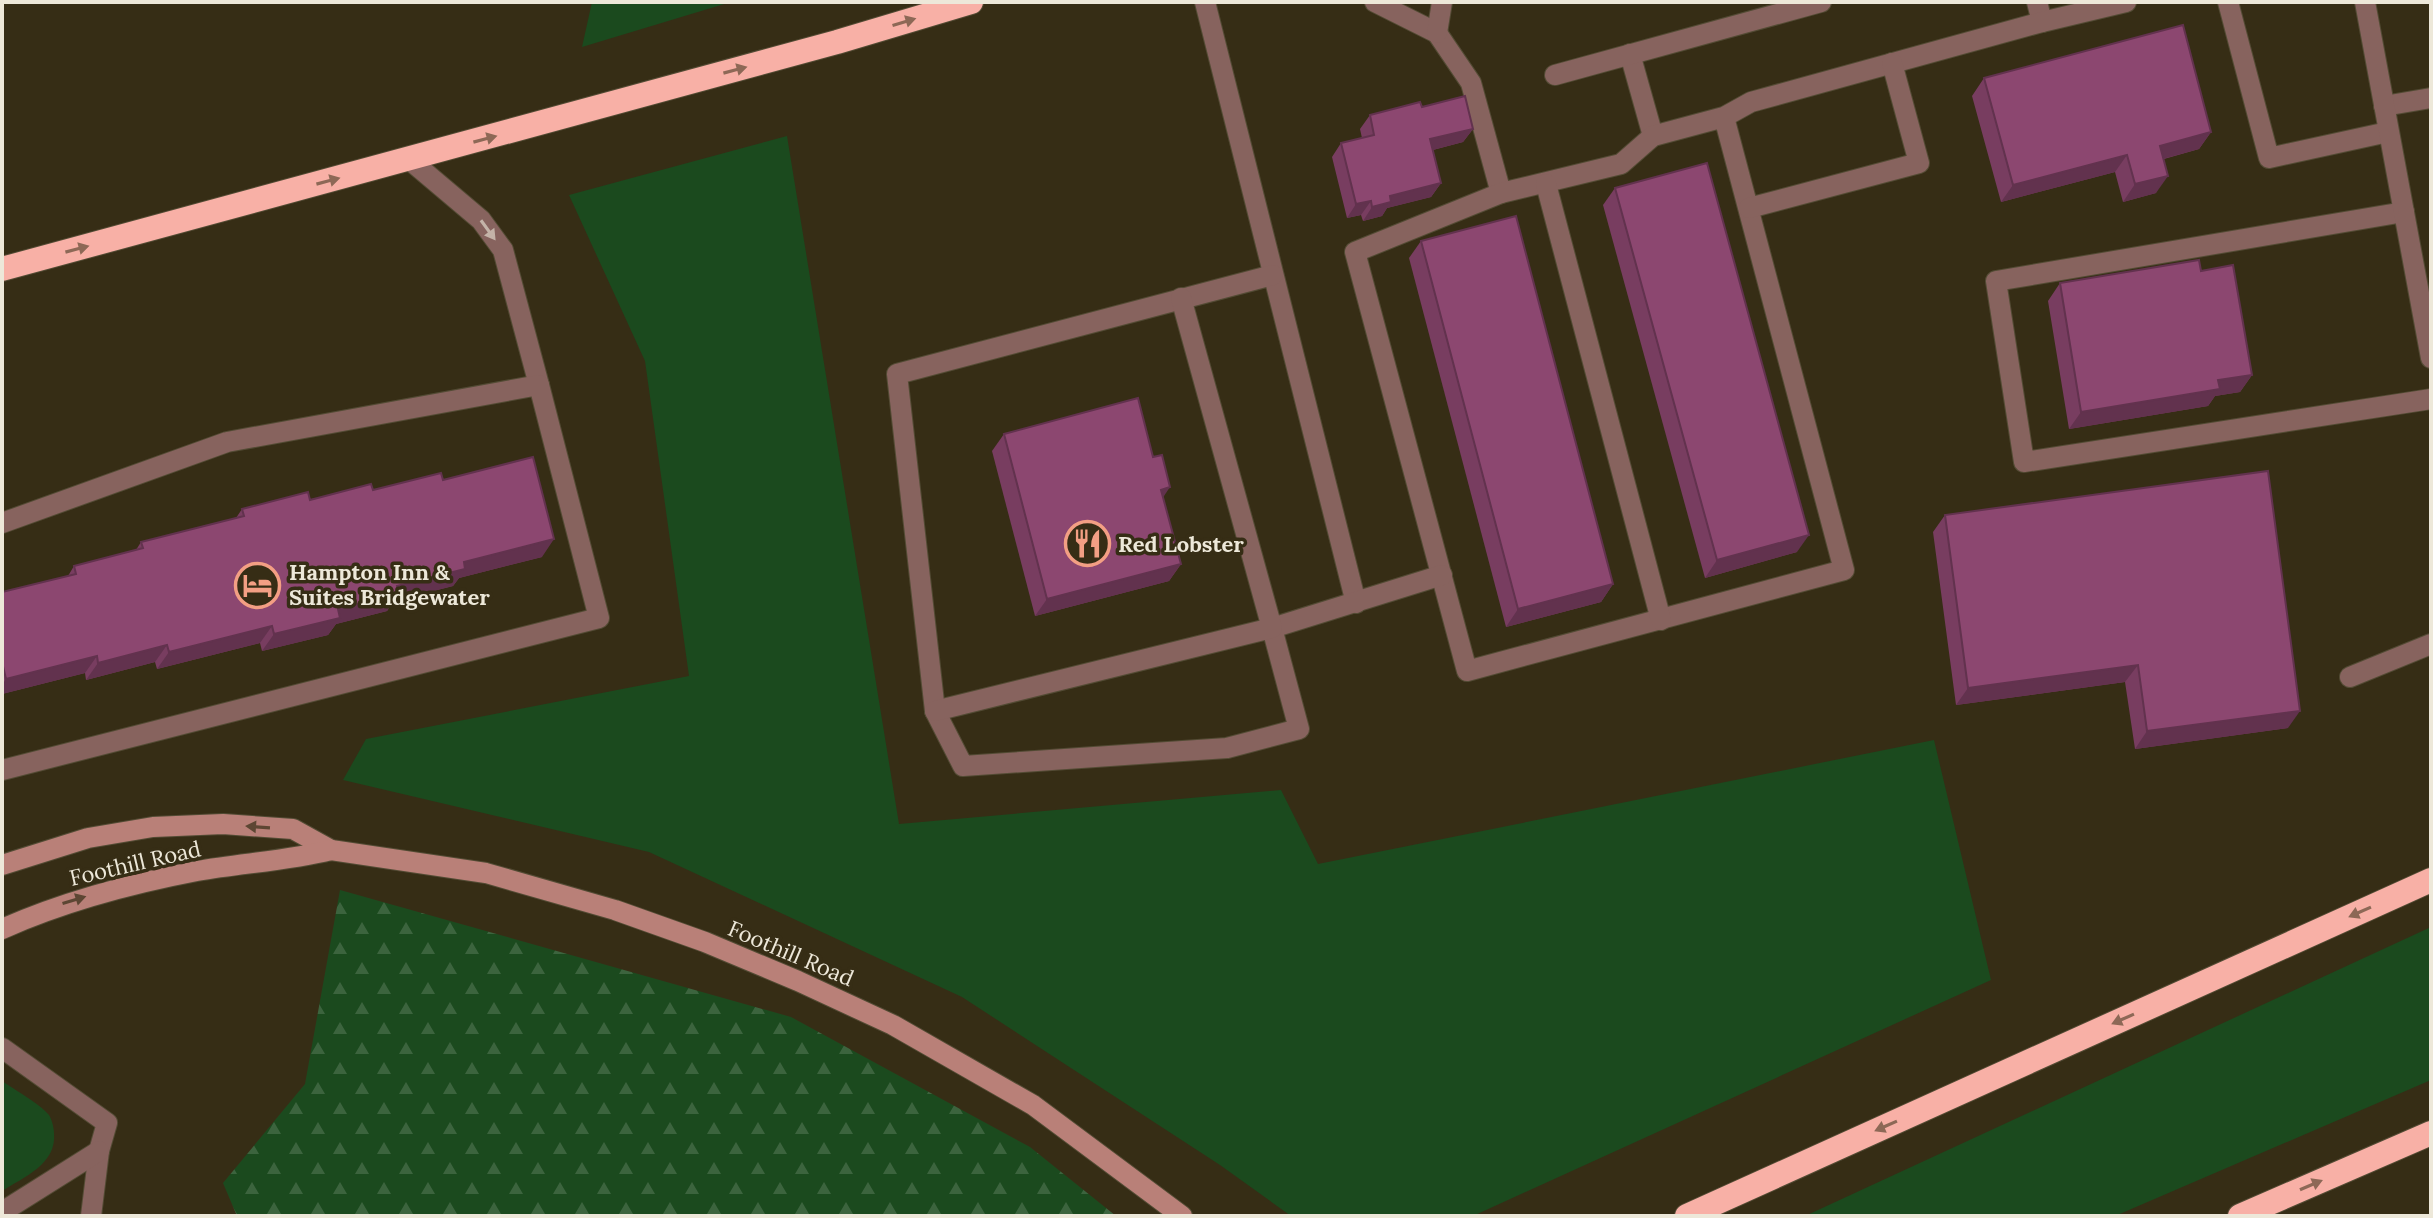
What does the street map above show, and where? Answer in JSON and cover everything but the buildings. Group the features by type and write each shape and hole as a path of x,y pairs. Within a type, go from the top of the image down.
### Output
{"highway":[{"path":"2,269 410,160 971,2"},
{"path":"1687,1216 2431,880"},
{"path":"2240,1216 2431,1133"}],"street":[{"path":"1205,2 1356,603"},
{"path":"1375,2 1437,33 1471,83 1501,193"},
{"path":"1437,33 1442,2"},
{"path":"1555,75 1821,2"},
{"path":"1724,117 1844,570 1467,671 1355,252 1501,193 1621,164 1653,136 1724,117 1751,102 1892,63 2040,12 2126,2"},
{"path":"2228,2 2269,158 2388,132"},
{"path":"2365,2 2431,358"},
{"path":"1630,54 1653,136"},
{"path":"1749,208 1919,163 1892,63"},
{"path":"2384,106 2431,98"},
{"path":"2,770 599,618 503,250 481,220 410,160"},
{"path":"1546,184 1661,620"},
{"path":"2404,212 1996,281 2024,462 2431,399"},
{"path":"1181,298 1299,729 1227,748 963,766 935,711 897,374 1181,298 1273,275"},
{"path":"2,523 227,442 539,385"},
{"path":"935,711 1272,628 1442,575"},
{"path":"2350,677 2431,644"},
{"name":"Foothill Road","path":"2,865 88,838 153,827 223,824 293,829 331,850 500,877 615,910 705,942 893,1025 1033,1105 1182,1216"},
{"name":"Foothill Road","path":"2,929 47,909 122,886 331,850"},
{"path":"2,1048 107,1123 99,1151 91,1216"},
{"path":"2,1212 99,1151"}],"green space":[{"path":"592,2 731,2 582,47"},
{"path":"787,136 899,824 1281,790 1318,864 1934,740 1991,980 1473,1216 1291,1216 1220,1165 962,997 649,852 343,780 366,739 689,676 645,361 569,195"},
{"path":"340,890 791,1017 1030,1147 1116,1216 237,1216 223,1183 305,1084"},
{"path":"2431,927 2431,1080 2115,1216 1805,1216"},
{"path":"2,1081 49,1115 54,1144 45,1161 2,1191"}],"place":[{"name":"Red Lobster","path":"1087,544"},
{"name":"Hampton Inn & Suites Bridgewater","path":"258,585"}]}
